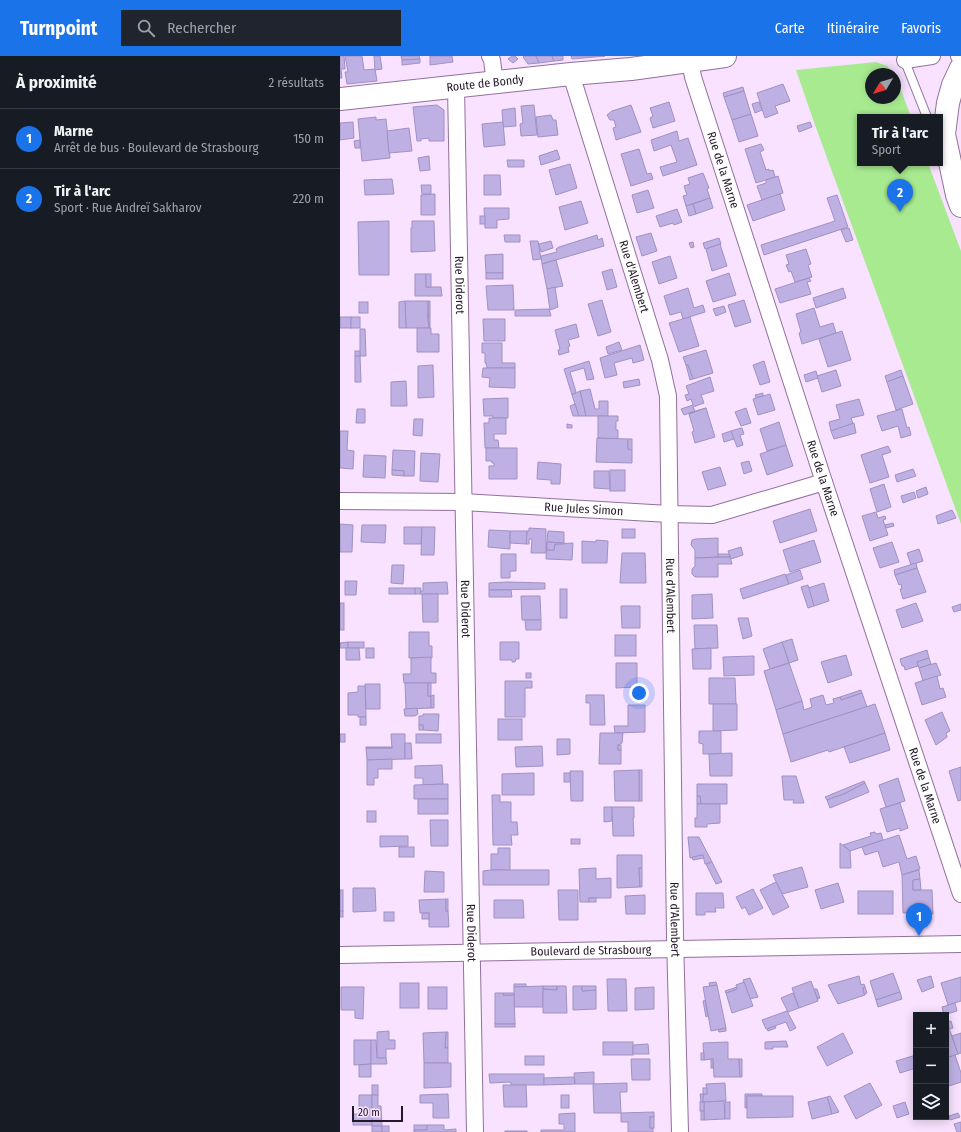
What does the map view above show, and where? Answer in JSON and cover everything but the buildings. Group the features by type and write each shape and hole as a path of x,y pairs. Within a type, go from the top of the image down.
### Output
{"street":[{"path":"490,56 492,60 495,83"},
{"name":"Route de Bondy","path":"340,99 631,69 726,56"},
{"path":"904,58 932,56"},
{"name":"Rue de la Marne","path":"690,61 693,77 824,482 961,894"},
{"path":"957,192 944,134 948,103 953,85 961,68"},
{"name":"Rue d'Alembert","path":"571,74 660,360 668,396 675,949 680,1132"},
{"name":"Rue Diderot","path":"456,86 476,1132"},
{"path":"957,192 961,152"},
{"name":"Rue Jules Simon","path":"340,501 463,502 669,514 712,515 824,482"},
{"name":"Boulevard de Strasbourg","path":"340,955 961,944"}],"lane":[{"path":"904,58 926,114"},
{"path":"943,158 957,192"}],"green space":[{"path":"876,62 889,68 865,68 865,104 901,104 901,90 910,114 857,114 857,166 929,166 961,251 961,524 796,70"}],"place":[{"name":"Tir à l'arc","path":"900,212"},
{"name":"Marne","path":"919,936"}]}
